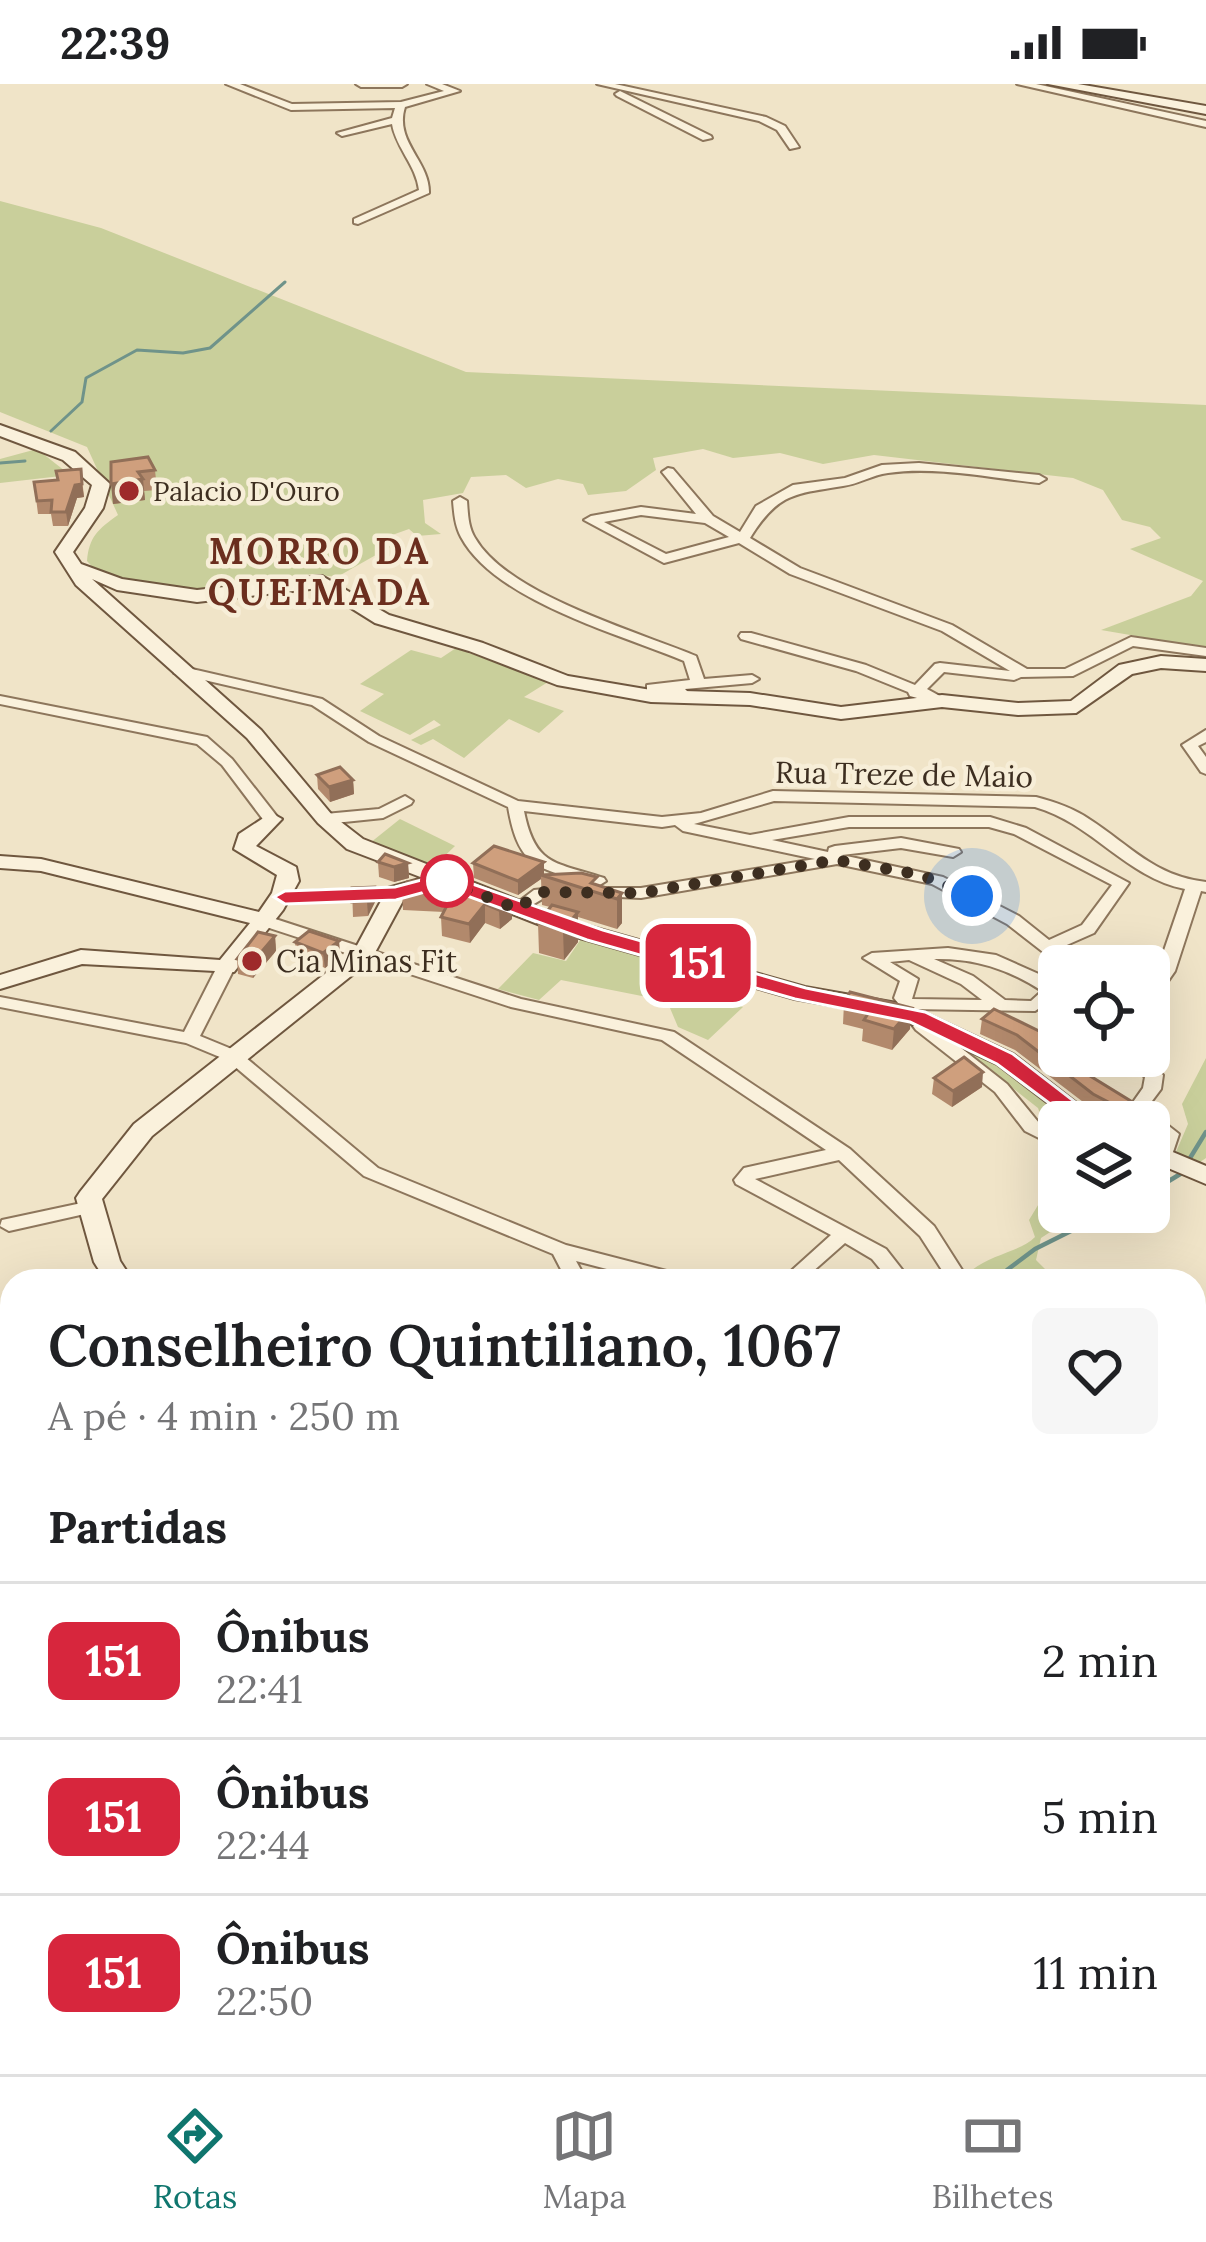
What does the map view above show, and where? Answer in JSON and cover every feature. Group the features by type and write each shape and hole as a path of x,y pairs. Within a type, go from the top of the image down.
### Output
{"street":[{"path":"232,84 291,107 401,105 455,91 433,84"},
{"path":"361,84 402,84"},
{"path":"1022,84 1206,124"},
{"path":"1055,84 1206,110"},
{"path":"608,86 706,138"},
{"path":"608,86 742,112 782,128 794,147"},
{"path":"358,221 425,191 422,172 398,137 395,120 401,105"},
{"path":"342,133 395,120"},
{"path":"0,430 69,456 101,484 94,508 64,552"},
{"path":"708,519 641,511 591,520 659,559 742,538 761,509 789,493 882,469 919,466 1039,478"},
{"path":"668,472 708,519 811,578 947,628 1024,673 1068,673 1131,641 1206,652"},
{"path":"460,500 466,536 489,562 528,588 692,659 698,683"},
{"path":"64,552 83,580 254,734 325,819 355,844 517,909 802,994 908,1016 1005,1059 1061,1101"},
{"path":"64,552 98,579 173,594 222,596 322,582 382,620 476,647 564,681 651,696 734,698"},
{"path":"746,635 880,674 915,693 1018,709 1076,707 1126,669 1161,662 1206,665"},
{"path":"915,693 940,667 1014,676"},
{"name":"Rua Treze de Maio","path":"179,670 317,702 374,739 515,805 662,822 703,818 773,796 1036,802 1072,814 1155,876 1200,887"},
{"path":"752,679 652,688 855,714 942,700"},
{"path":"0,700 202,740 227,762 271,819 247,839 245,850 288,872 285,897"},
{"path":"1206,735 1190,745 1206,770"},
{"path":"325,819 383,813 405,801"},
{"path":"515,805 521,844 532,856 605,883 650,890"},
{"path":"756,838 885,820 1010,826 1121,883 1088,929 1053,945"},
{"path":"662,822 756,838 937,880 1001,912 1042,945"},
{"path":"789,845 854,850 902,843 953,852"},
{"path":"517,909 540,892 650,890 836,860"},
{"path":"0,862 41,865 260,919 572,1018 668,1036 844,1153 927,1231 951,1269"},
{"path":"190,1038 226,967 260,919 285,897 396,893 444,880"},
{"path":"1170,961 1200,887"},
{"path":"112,1269 89,1198 143,1130 363,955 396,893"},
{"path":"1038,980 977,956 937,950 872,958 908,979 903,998 908,1016 1001,1088 1038,1130"},
{"path":"910,955 967,980 999,1004"},
{"path":"0,982 81,957 226,967"},
{"path":"0,1002 190,1038 233,1056 371,1172 560,1250 633,1269"},
{"path":"908,1016 999,1004 1038,1005"},
{"path":"1154,1077 1153,1089 1139,1109 1170,1134 1178,1162"},
{"path":"844,1153 751,1172 743,1180 879,1254 891,1269"},
{"path":"9,1225 91,1207"},
{"path":"804,1269 844,1234"},
{"path":"560,1250 570,1269"}],"green space":[{"path":"0,201 101,228 466,372 1206,405 1206,648 1101,630 1191,596 1203,581 1130,549 1161,538 1150,527 1122,520 1103,490 1073,478 874,455 823,464 780,453 733,458 703,449 653,458 656,470 626,491 588,495 583,484 558,479 526,488 506,475 471,477 463,493 423,500 425,523 441,534 417,536 409,529 381,539 390,547 337,577 312,574 193,593 100,575 87,561 90,546 100,529 118,515 87,447 0,412"},
{"path":"37,449 70,475 0,483 0,459"},
{"path":"456,648 548,682 524,697 564,711 539,733 509,719 464,758 433,739 421,745 411,740 441,725 434,720 410,735 360,711 384,694 360,684 411,650 441,658"},
{"path":"400,819 455,846 431,869 370,843"},
{"path":"583,936 656,955 649,968 714,981 723,999 743,1007 708,1040 678,1027 667,1001 561,980 539,1000 498,989 533,953 566,961"},
{"path":"948,1037 984,1054 1048,1101 1038,1101 1038,1108"},
{"path":"1206,1058 1206,1158 1197,1164 1176,1152 1188,1124 1182,1104"},
{"path":"1038,1205 1038,1233 1049,1233 1041,1238 1036,1260 1045,1269 974,1269 1022,1246 1035,1237 1029,1220"}],"building":[{"path":"148,457 155,470 138,472 143,479 111,484 111,462"},
{"path":"81,469 82,484 75,485 66,512 51,512 52,500 37,501 34,482 58,480 56,471"},
{"path":"340,767 353,780 329,787 317,775"},
{"path":"494,846 544,862 518,881 473,863"},
{"path":"385,854 408,863 394,867 378,862"},
{"path":"541,875 597,877 591,883 622,893 617,899"},
{"path":"450,876 512,900 499,910 485,904 469,924 441,917 453,894 402,892 407,882"},
{"path":"374,887 367,901 352,902 352,888"},
{"path":"552,905 578,912 563,930 538,923"},
{"path":"309,931 339,941 323,953 295,942"},
{"path":"258,932 275,936 252,963 237,959"},
{"path":"715,966 749,975 742,987 723,983 709,978"},
{"path":"850,992 912,1008 894,1029 864,1020 871,1009 844,1003"},
{"path":"994,1009 1038,1031 1038,1051 1017,1035 982,1019"},
{"path":"964,1057 983,1072 953,1091 934,1078"},
{"path":"1071,1077 1092,1077 1131,1101 1106,1101"}],"waterway":[{"path":"51,431 82,402 86,378 137,350 183,353 210,348 285,282"},
{"path":"0,463 25,461"},
{"path":"1187,1163 1206,1132"},
{"path":"1170,1180 1182,1173"},
{"path":"1008,1269 1067,1233"}],"bus line":[{"name":"151","path":"285,897 396,893 444,880 563,926 821,999 900,1010 1005,1059 1058,1101"}],"place":[{"name":"Palacio D'Ouro","path":"129,491"},
{"name":"Cia Minas Fit","path":"252,961"}],"district":[{"name":"MORRO DA QUEIMADA","path":"320,572"}],"route":[{"path":"447,881 517,909 540,892 641,893 836,860 921,875 972,896"}]}
